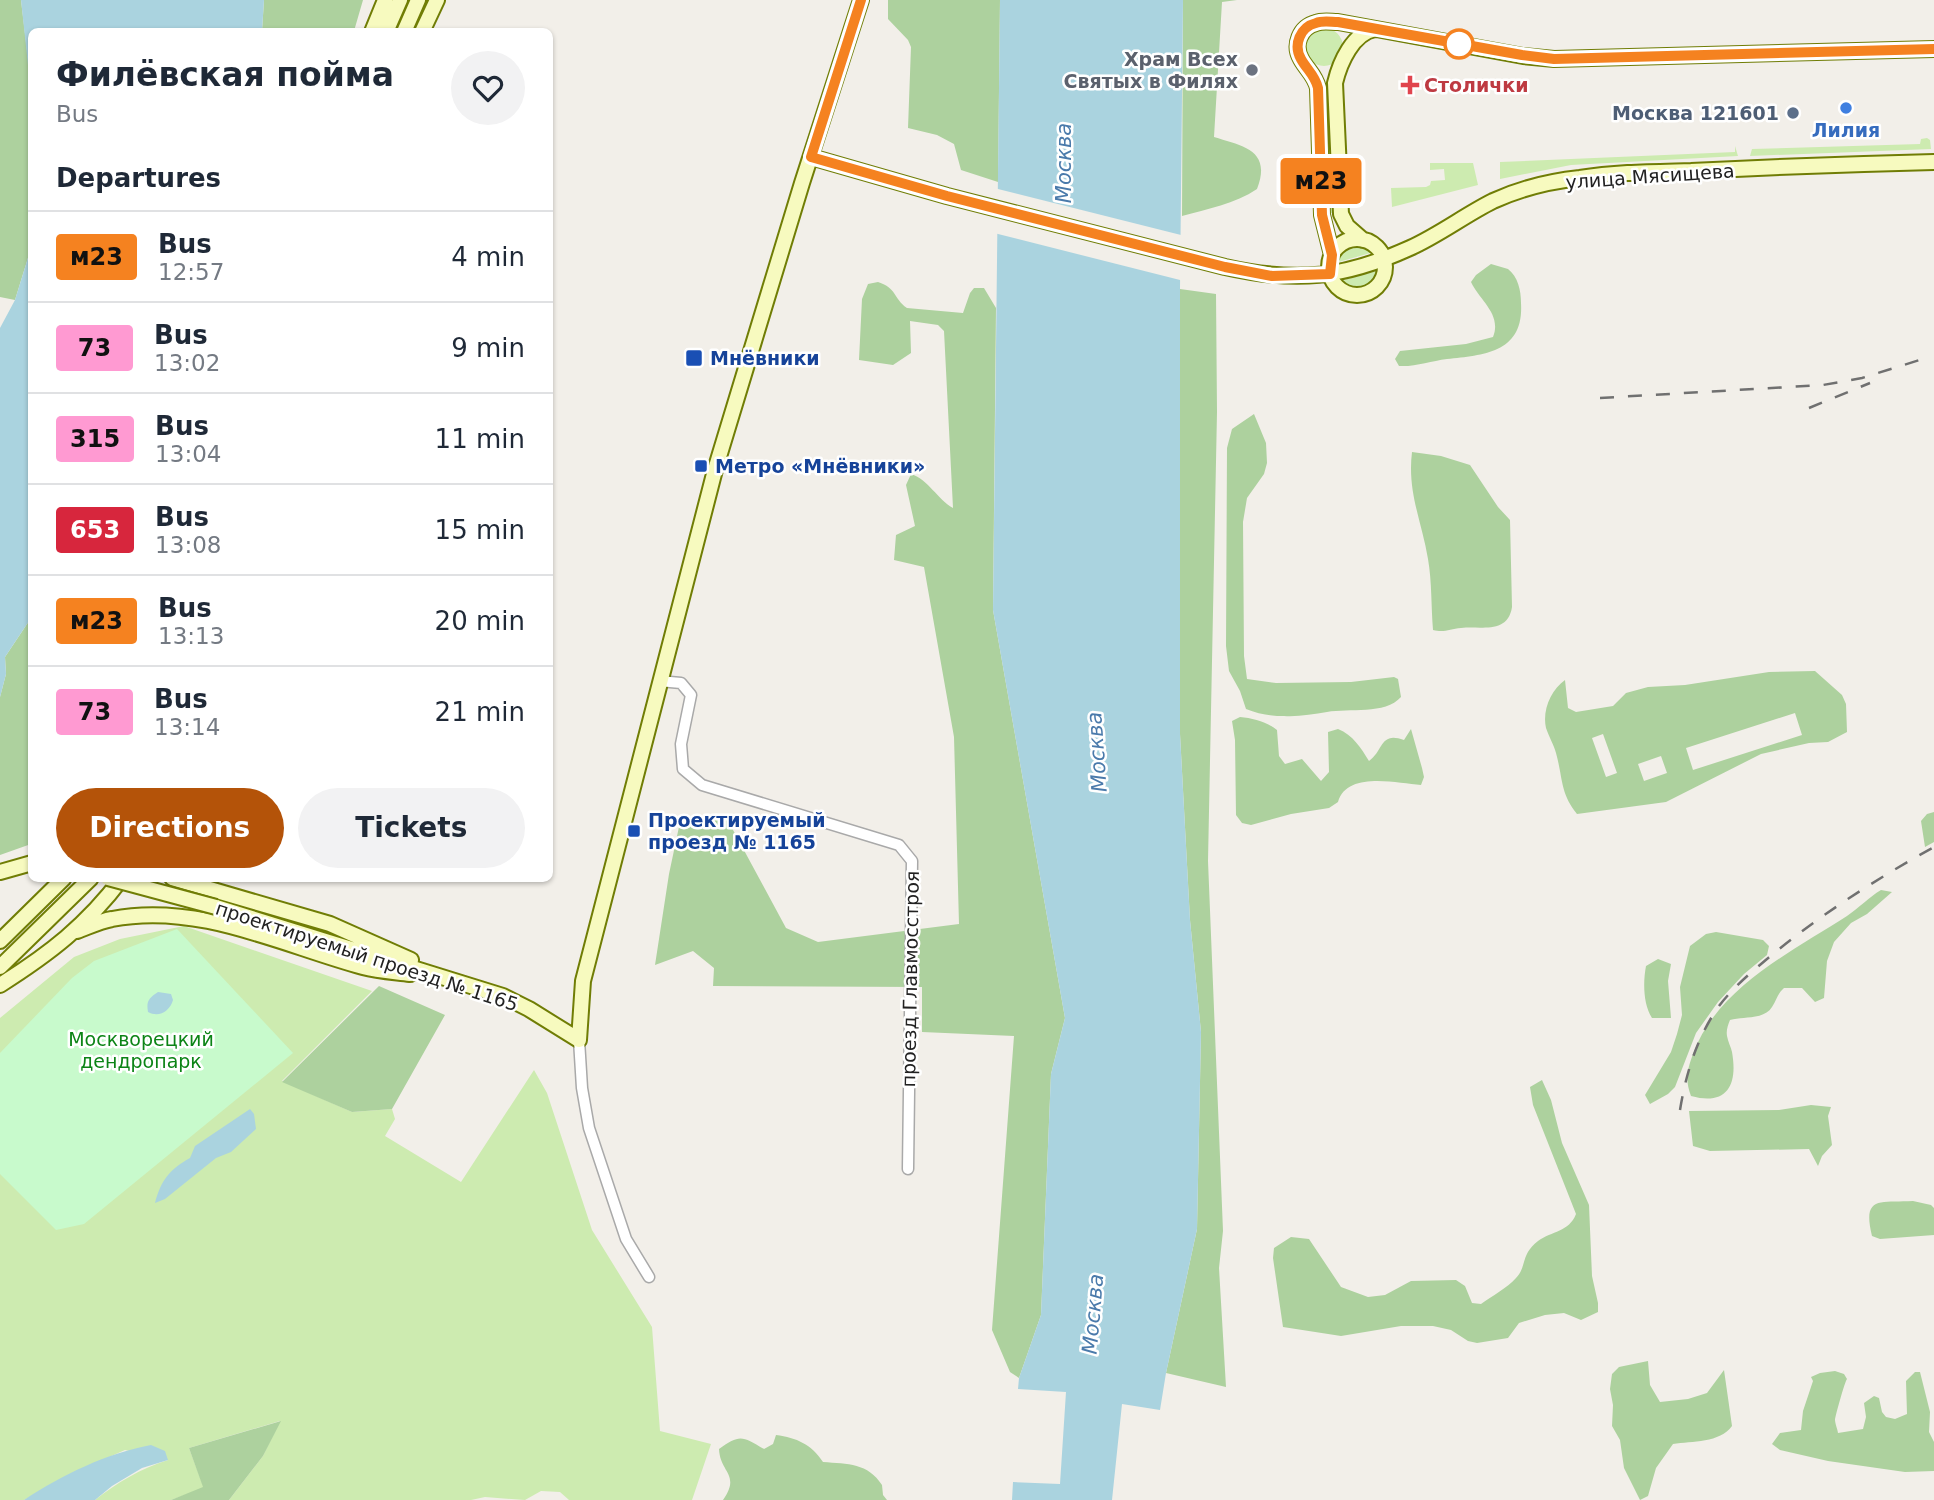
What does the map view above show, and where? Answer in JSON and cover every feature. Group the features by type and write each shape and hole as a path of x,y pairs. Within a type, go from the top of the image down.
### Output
{"street":[{"path":"374,28 385,0"},
{"path":"388,28 400,0"},
{"path":"406,28 418,0"},
{"path":"424,28 437,0"},
{"path":"649,1277 626,1239 589,1128 582,1088 579,1040 583,981 718,458 861,0"},
{"path":"1377,29 1365,31 1359,36 1335,83 1341,214 1348,226 1363,240 1374,245 1384,259 1384,277 1379,285 1365,294 1348,294 1341,290 1330,274 1332,255 1322,215 1318,88 1298,53 1300,36 1313,23 1326,22 1377,29 1554,59 1934,49"},
{"path":"1308,67 1322,72 1337,68 1345,59 1346,36 1338,26 1326,22"},
{"name":"улица Мясищева","path":"811,157 947,196 1225,267 1272,276 1330,274 1384,259 1434,236 1495,200 1579,178 1714,169 1934,162"},
{"path":"1332,255 1346,242 1363,240"},
{"name":"проезд Главмосстроя","path":"659,681 681,682 691,695 681,744 683,769 702,785 899,845 912,861 908,1169"},
{"path":"0,872 28,864"},
{"path":"0,941 60,882"},
{"path":"0,967 87,882"},
{"path":"0,985 76,931 119,882"},
{"name":"проектируемый проезд № 1165","path":"123,882 216,907 503,996 579,1040"},
{"path":"186,882 330,924 457,981"},
{"path":"76,931 111,919 145,916 189,917 241,929 365,968 457,981"}],"green space":[{"path":"0,0 21,0 28,59 28,258 15,300 0,297"},
{"path":"264,0 363,0 355,28 262,28"},
{"path":"888,0 1000,0 998,182 961,170 954,144 937,135 908,128 911,47 908,40 888,19"},
{"path":"1183,0 1237,0 1222,2 1214,137 1235,143 1252,152 1261,166 1261,176 1257,189 1240,199 1182,216"},
{"path":"1324,28 1337,34 1343,47 1337,60 1324,66 1311,60 1305,47 1311,34"},
{"path":"1331,101 1336,213 1330,213 1326,102"},
{"path":"1921,139 1930,140 1931,149 1750,156 1752,149 1920,144"},
{"path":"1735,146 1738,156 1571,165 1500,179 1500,162 1735,152"},
{"path":"1430,163 1473,163 1478,185 1392,207 1391,188 1426,187 1431,181 1445,180 1444,169 1430,170"},
{"path":"1354,245 1366,246 1374,252 1335,263 1340,253"},
{"path":"1491,264 1508,269 1520,289 1520,319 1516,332 1509,341 1499,348 1475,355 1399,366 1395,359 1400,351 1466,344 1493,337 1495,321 1471,282"},
{"path":"1380,270 1373,282 1363,288 1351,288 1340,281"},
{"path":"878,282 889,287 907,308 963,313 974,288 984,288 996,308 993,610 1065,1018 1051,1074 1041,1315 1019,1378 1010,1372 992,1330 1014,1036 922,1032 922,987 713,986 714,968 693,951 655,965 680,822 726,817 786,928 818,942 959,924 954,737 924,567 894,560 896,535 915,526 906,485 911,474 923,481 953,508 944,331 938,325 910,321 911,353 893,365 859,360 862,299 868,284"},
{"path":"1180,289 1216,294 1217,412 1208,861 1223,1231 1219,1268 1226,1387 1166,1373 1197,1229 1201,1032 1190,920 1180,734"},
{"path":"1254,414 1266,443 1267,463 1264,474 1247,498 1243,522 1244,656 1247,679 1276,683 1351,682 1394,677 1398,679 1401,697 1394,703 1376,709 1295,716 1269,715 1246,709 1229,671 1226,646 1227,448 1232,429"},
{"path":"1412,452 1441,456 1470,465 1510,520 1512,607 1510,616 1500,625 1433,630 1429,568 1412,480"},
{"path":"28,622 28,845 0,855 0,697 6,674 5,657"},
{"path":"1815,671 1842,695 1846,704 1847,732 1828,742 1809,743 1761,754 1666,802 1577,814 1565,792 1545,721 1549,701 1565,680 1568,708 1576,712 1613,706 1626,693 1648,687 1685,685 1769,672","holes":["1795,713 1802,735 1693,770 1686,748","1603,734 1617,773 1606,777 1592,738","1661,756 1667,773 1644,781 1638,764"]},
{"path":"1240,717 1260,721 1277,730 1279,756 1285,764 1302,759 1321,781 1329,772 1328,732 1338,729 1348,735 1369,761 1386,740 1404,740 1411,729 1424,777 1421,785 1386,781 1362,782 1343,792 1338,802 1329,808 1291,814 1251,825 1242,823 1236,815 1235,740 1232,721"},
{"path":"1934,812 1934,842 1925,847 1921,821 1927,814"},
{"path":"1881,890 1892,892 1867,914 1851,923 1834,942 1827,961 1824,998 1815,1002 1802,988 1784,988 1764,1014 1730,1020 1727,1034 1733,1064 1731,1083 1721,1095 1713,1098 1691,1096 1687,1080 1691,1060 1704,1031 1719,1010 1758,974 1847,916"},
{"path":"184,926 372,991 282,1081 352,1112 392,1109 395,1119 385,1136 461,1182 534,1070 547,1093 592,1230 652,1327 660,1431 711,1444 692,1500 569,1500 560,1492 541,1491 525,1500 485,1497 471,1500 229,1500 263,1456 280,1421 189,1448 204,1488 171,1500 95,1500 130,1477 168,1460 125,1450 24,1500 0,1500 0,1018 74,957 120,939"},
{"name":"Москворецкий дендропарк","path":"177,929 293,1053 84,1224 56,1230 0,1174 0,1053 72,978 94,961"},
{"path":"1716,932 1763,940 1769,946 1767,955 1744,974 1718,1002 1696,1033 1675,1087 1650,1104 1645,1095 1671,1052 1682,1015 1680,987 1690,946 1706,934"},
{"path":"1658,959 1671,964 1668,981 1671,1018 1652,1018 1645,1000 1646,966"},
{"path":"379,986 445,1015 392,1109 352,1112 282,1082"},
{"path":"1542,1080 1551,1100 1562,1143 1589,1205 1592,1276 1598,1312 1581,1320 1564,1313 1545,1315 1519,1323 1508,1338 1477,1343 1468,1341 1451,1330 1433,1326 1401,1326 1341,1336 1283,1327 1273,1258 1274,1248 1291,1237 1309,1239 1341,1287 1368,1297 1385,1295 1411,1281 1456,1280 1465,1286 1472,1303 1481,1304 1512,1282 1522,1270 1532,1246 1565,1228 1576,1214 1533,1105 1530,1087"},
{"path":"1811,1105 1831,1107 1828,1116 1832,1145 1822,1156 1818,1166 1809,1149 1710,1151 1693,1146 1689,1111 1779,1110"},
{"path":"1913,1201 1934,1208 1934,1235 1880,1239 1872,1236 1872,1207 1883,1202"},
{"path":"1648,1361 1650,1385 1660,1402 1688,1399 1707,1393 1724,1370 1732,1426 1720,1436 1673,1444 1656,1468 1648,1496 1640,1500 1624,1468 1620,1440 1612,1426 1613,1405 1610,1389 1612,1374 1619,1367"},
{"path":"1835,1371 1844,1374 1847,1379 1835,1420 1838,1433 1863,1429 1866,1417 1864,1403 1874,1396 1879,1398 1886,1417 1895,1419 1907,1414 1906,1381 1915,1372 1920,1372 1930,1412 1929,1432 1934,1442 1934,1471 1905,1472 1828,1461 1780,1450 1772,1444 1780,1433 1801,1430 1803,1411 1813,1381 1811,1377"},
{"path":"281,1421 263,1456 229,1500 171,1500 203,1487 189,1448"},
{"path":"776,1435 803,1443 823,1462 857,1466 870,1472 882,1485 883,1495 887,1500 723,1500 730,1479 719,1449 741,1438 764,1449 773,1444"}],"water":[{"path":"21,0 264,0 262,28 28,28 28,65"},
{"name":"Москва","path":"1000,0 1183,0 1180,734 1190,920 1201,1032 1197,1229 1160,1410 1122,1404 1112,1500 1012,1500 1013,1482 1060,1484 1066,1392 1018,1389 1019,1378 1041,1315 1051,1074 1065,1018 993,610"},
{"path":"28,258 28,622 5,657 6,674 0,697 0,328 15,300"},
{"path":"158,992 171,994 173,1000 164,1012 152,1014 148,1012 148,1002"},
{"path":"250,1109 254,1114 256,1129 231,1152 216,1158 165,1199 155,1203 167,1176 190,1158 195,1146"},
{"path":"151,1445 165,1451 168,1460 142,1468 95,1500 24,1500 85,1466 118,1453"}],"pier":[{"path":"994,188 1185,236 1184,281 994,233"}],"railway":[{"path":"1600,398 1823,385 1862,378 1926,358"},
{"path":"1809,408 1870,383"},
{"path":"1680,1110 1689,1069 1711,1018 1744,978 1831,910 1934,847"}],"bus line":[{"name":"м23","path":"861,0 811,157 947,196 1225,267 1255,274 1290,277 1330,274 1332,255 1322,215 1318,88 1311,71 1298,53 1300,36 1303,30 1313,23 1338,22 1554,59 1934,49"}],"place":[{"name":"Храм Всех Святых в Филях","path":"1252,70"},
{"name":"Столички","path":"1410,85"},
{"name":"Лилия","path":"1846,108"},
{"name":"Москва 121601","path":"1793,113"},
{"name":"Мнёвники","path":"694,358"},
{"name":"Метро «Мнёвники»","path":"701,466"},
{"name":"Проектируемый проезд № 1165","path":"634,831"}]}
